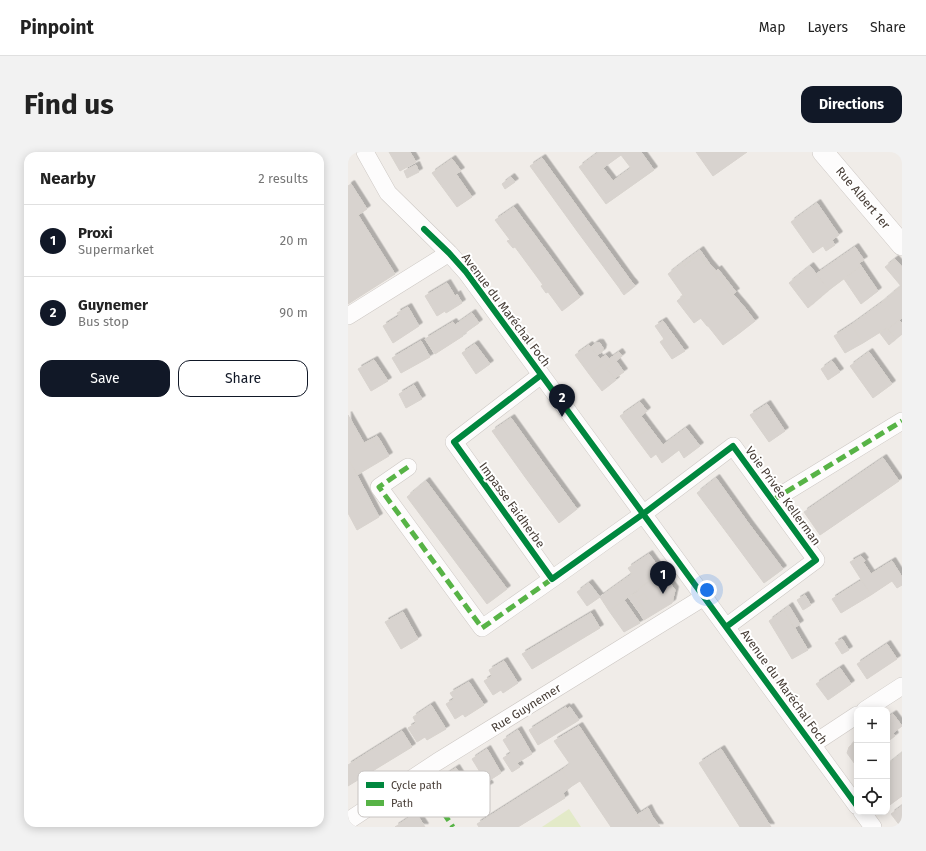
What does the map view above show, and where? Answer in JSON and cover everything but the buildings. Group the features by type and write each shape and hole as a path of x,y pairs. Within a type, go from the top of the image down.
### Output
{"street":[{"name":"Avenue du Maréchal Foch","path":"365,152 388,193 449,253 466,272 854,802"},
{"name":"Rue Albert 1er","path":"823,152 902,245"},
{"path":"348,316 449,253"},
{"name":"Impasse Faidherbe","path":"541,375 454,442 552,579"},
{"path":"773,500 902,421"},
{"name":"Voie Privée Kellerman","path":"643,514 733,446 773,500 816,560 726,627"},
{"path":"408,467 379,487 482,628 643,514"},
{"name":"Rue Guynemer","path":"423,771 704,597"},
{"path":"870,707 902,686"},
{"path":"813,744 854,717"},
{"name":"Rue Guynemer","path":"348,821 358,814"},
{"path":"864,815 873,827"}],"green space":[{"path":"569,809 581,827 542,827"}],"marked path":[{"path":"773,500 902,421"},
{"path":"408,467 379,487 482,628 552,579"},
{"path":"446,817 453,827"}],"cycle path":[{"path":"424,229 466,272 854,802"},
{"path":"541,375 454,442 552,579 643,514 733,446 816,560 726,627"}],"place":[{"name":"Guynemer","path":"562,417"},
{"name":"Proxi","path":"663,594"}]}
